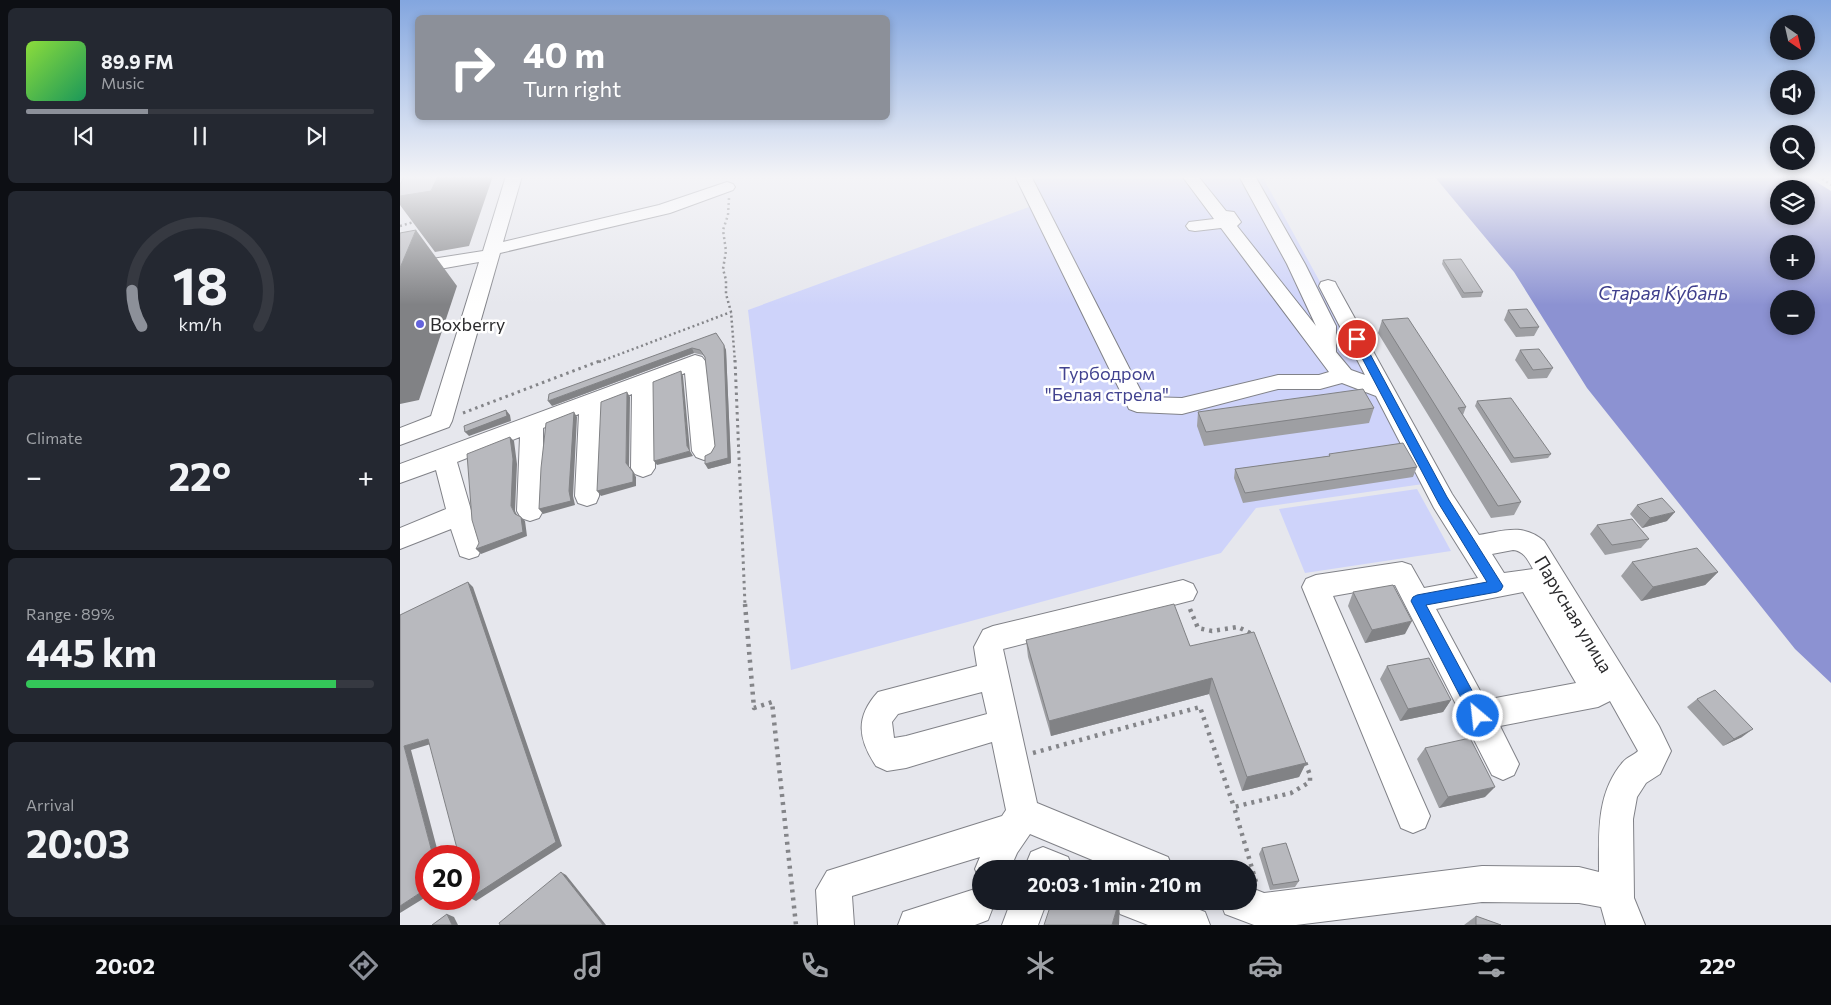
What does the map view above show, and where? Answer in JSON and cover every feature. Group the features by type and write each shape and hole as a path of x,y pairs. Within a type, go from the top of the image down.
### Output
{"street":[{"path":"400,437 441,421 502,219"},
{"path":"404,269 492,252 623,219"},
{"path":"1045,219 1137,404 1182,406 1278,382 1320,382 1343,375"},
{"path":"1224,219 1343,375 1385,391"},
{"path":"1271,219 1296,264 1326,326 1326,352"},
{"path":"1195,226 1226,222"},
{"path":"1328,286 1443,501 1497,586"},
{"path":"400,474 695,362 704,451"},
{"path":"643,382 643,468"},
{"path":"587,496 591,401"},
{"path":"530,511 532,424"},
{"path":"444,456 458,515 469,548"},
{"path":"400,539 458,515"},
{"name":"Парусная улица","path":"1473,547 1512,540 1526,541 1535,550 1655,751 1649,763 1635,772 1622,790 1616,819 1622,909"},
{"path":"1413,816 1316,587 1402,573 1503,764"},
{"path":"1417,601 1530,579 1598,693 1478,716"},
{"path":"996,860 1005,841 1018,822 1012,759 988,647 993,639 1183,592"},
{"path":"994,675 889,702 880,710 877,720 877,741 887,755 906,752 1004,724"},
{"path":"836,925 834,890 839,883 1018,822 1130,860"},
{"path":"1257,905 1482,884 1579,884 1622,909"},
{"path":"916,925 972,909"},
{"path":"1020,925 1026,910"},
{"path":"1144,912 1192,925"}],"path":[{"path":"400,226 424,219"},
{"path":"726,219 722,230 726,251 722,269 726,280 726,294 731,312 735,359 744,601 754,708 772,702 796,925"},
{"path":"441,421 731,312"},
{"path":"1183,592 1198,628 1212,632 1231,626 1245,628 1254,636"},
{"path":"1012,759 1200,707 1234,807 1243,860"},
{"path":"1234,807 1291,793 1310,782 1310,775 1303,756"}],"green space":[{"name":"Турбодром \"Белая стрела\"","path":"996,219 1286,219 1430,483 1256,508 1221,553 791,670 748,310"},
{"path":"1417,489 1451,551 1305,573 1279,509"}],"water":[{"name":"Старая Кубань","path":"1470,219 1770,219 1770,225 1815,225 1815,219 1831,219 1831,683 1795,649 1587,388 1514,272"}],"building":[{"path":"416,230 400,268 400,233"},
{"path":"1461,259 1483,292 1464,293 1443,260"},
{"path":"1527,309 1539,327 1520,328 1508,310"},
{"path":"1408,318 1466,407 1458,408 1521,502 1498,506 1382,320"},
{"path":"716,333 724,345 728,458 705,464 705,456 711,453 715,446 705,357 700,350 692,348 548,401 549,394"},
{"path":"1539,349 1553,368 1533,370 1520,350"},
{"path":"681,371 687,446 690,451 654,461 653,382"},
{"path":"1363,389 1374,408 1206,432 1198,412"},
{"path":"627,392 626,463 633,472 633,482 597,491 601,402"},
{"path":"1511,398 1551,454 1514,458 1477,401"},
{"path":"506,410 507,416 465,432 464,426"},
{"path":"574,412 569,491 571,501 539,509 546,423"},
{"path":"510,437 513,459 511,506 515,514 521,517 523,532 476,549 479,543 472,520 467,454"},
{"path":"1403,443 1417,467 1245,493 1235,469 1330,456 1329,454"},
{"path":"1662,498 1675,512 1650,518 1637,505"},
{"path":"1632,519 1649,539 1612,545 1597,525"},
{"path":"1697,548 1718,572 1653,587 1632,562"},
{"path":"468,582 556,842 480,891 480,845 456,845 428,739 404,746 430,845 415,845 415,896 400,906 400,615"},
{"path":"1393,585 1412,621 1372,630 1353,592"},
{"path":"1174,604 1190,646 1254,632 1306,763 1247,777 1212,678 1049,721 1026,640"},
{"path":"1429,658 1451,700 1408,709 1387,666"},
{"path":"1715,690 1753,729 1734,739 1697,699"},
{"path":"1470,738 1495,787 1448,797 1425,748"},
{"path":"1286,843 1299,881 1273,885 1262,848"},
{"path":"561,872 603,925 500,925 499,923"},
{"path":"1049,910 1116,910 1112,925 1044,925"},
{"path":"447,914 452,925 432,925"},
{"path":"1476,916 1501,925 1476,925"}],"place":[{"name":"Boxberry","path":"420,324"}],"route":[{"path":"1357,339 1443,501 1497,586 1417,601 1478,716"}]}
